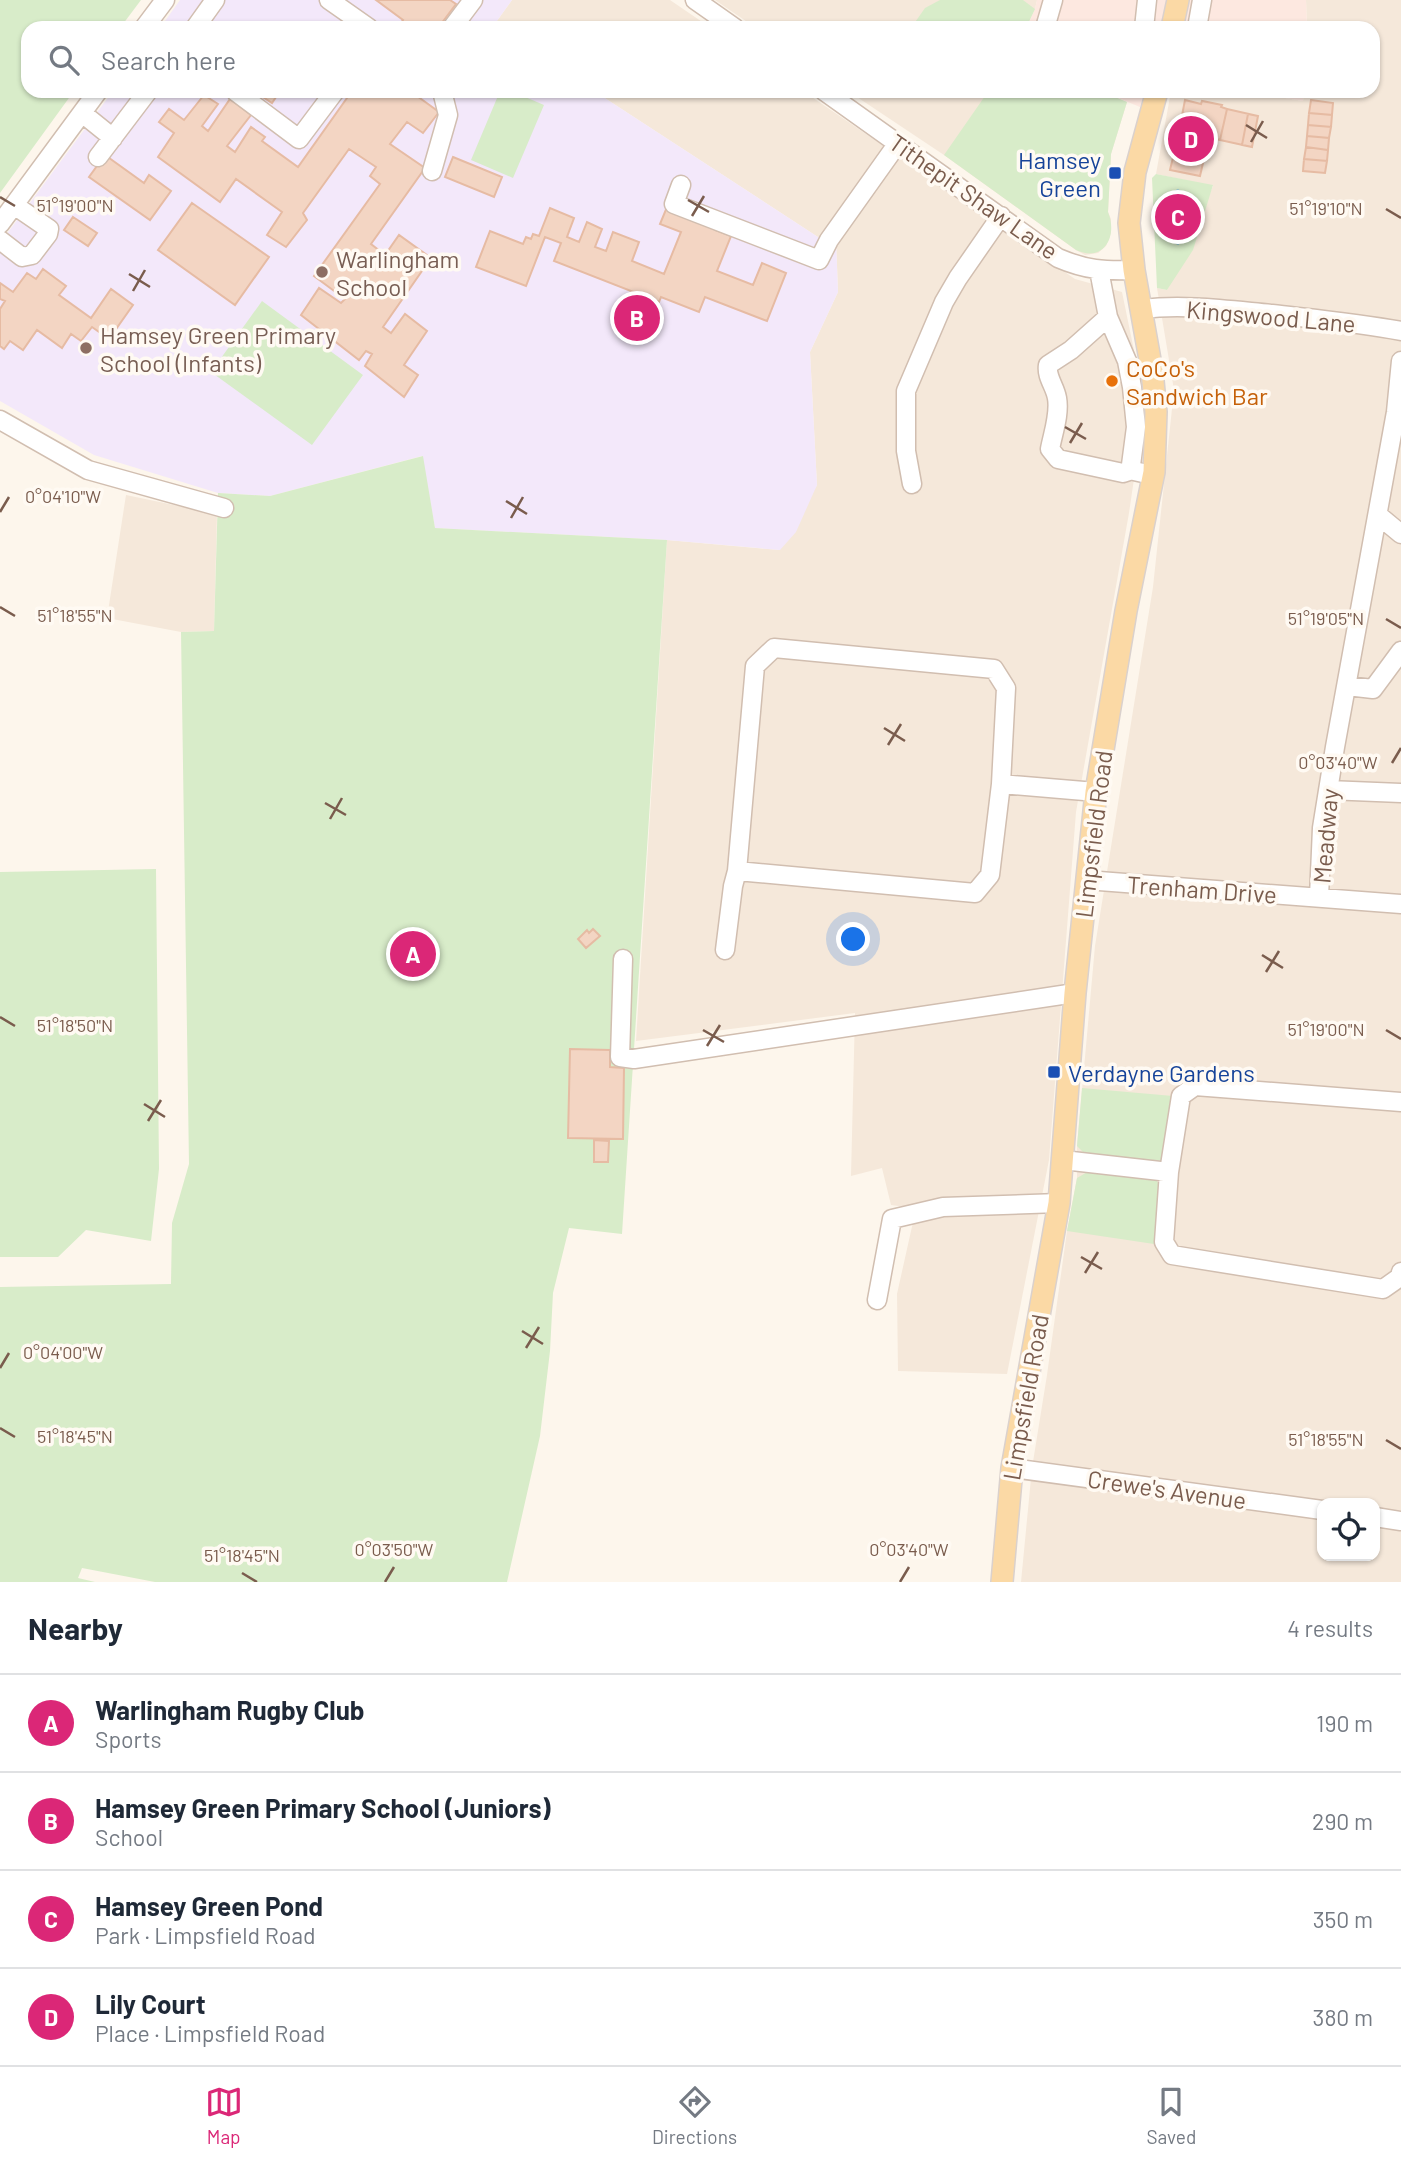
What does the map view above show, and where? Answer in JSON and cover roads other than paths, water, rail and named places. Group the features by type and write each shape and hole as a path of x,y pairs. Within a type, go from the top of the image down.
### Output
{"main road":[{"path":"1174,21 1178,0"},
{"name":"Limpsfield Road","path":"1002,1582 1012,1468 1059,1203 1075,993 1096,792 1126,611 1154,474 1156,412 1129,223 1135,172 1152,98"}],"street":[{"path":"151,21 165,0"},
{"path":"200,21 215,0"},
{"path":"329,0 359,21"},
{"path":"457,21 473,0"},
{"path":"695,0 724,21"},
{"path":"1047,21 1053,0"},
{"path":"1145,21 1147,0"},
{"path":"1198,21 1202,0"},
{"path":"0,224 93,98"},
{"path":"98,157 143,98"},
{"path":"243,98 299,139 330,98"},
{"path":"432,171 448,115 444,98"},
{"name":"Tithepit Shaw Lane","path":"834,98 1059,258 1082,268 1099,271 1134,270"},
{"path":"82,113 113,138"},
{"path":"681,186 674,204 819,260 829,240 898,143"},
{"path":"0,240 22,257 32,255 48,234 48,229 15,205"},
{"path":"912,484 906,451 906,391 944,302 1001,216"},
{"path":"1099,271 1108,317 1127,361 1132,387 1136,427 1132,470"},
{"name":"Kingswood Lane","path":"1142,309 1167,306 1207,307 1358,323 1401,331"},
{"path":"1108,317 1048,365 1047,371 1058,400 1050,449 1058,459 1123,473 1132,470 1154,474"},
{"name":"Meadway","path":"1319,897 1322,828 1396,412 1401,361"},
{"path":"0,420 88,470 224,508"},
{"path":"1378,515 1401,534"},
{"path":"725,950 737,870 755,666 774,648 994,670 1006,688 1001,784 990,875 975,893 737,870"},
{"path":"1346,687 1373,689 1401,652"},
{"path":"1001,784 1096,792"},
{"path":"1328,790 1401,793"},
{"name":"Trenham Drive","path":"1086,880 1401,904"},
{"path":"623,959 620,1057 634,1059 1075,993"},
{"path":"1401,1102 1195,1086 1181,1096 1169,1172 1164,1242 1172,1255 1383,1289 1401,1277 1401,1272"},
{"path":"1063,1160 1169,1172"},
{"path":"877,1300 892,1219 943,1207 1059,1203"},
{"name":"Crewe's Avenue","path":"1012,1468 1317,1509"},
{"path":"1380,1518 1401,1521"}],"water":[{"path":"1178,190 1192,200 1193,213 1189,229 1178,244 1164,237 1161,216 1166,199"}],"place":[{"name":"Lily Court","path":"1191,139"},
{"name":"Hamsey Green","path":"1115,173"},
{"name":"Hamsey Green Pond","path":"1178,217"},
{"name":"Warlingham School","path":"322,272"},
{"name":"Hamsey Green Primary School (Juniors)","path":"637,318"},
{"name":"Hamsey Green Primary School (Infants)","path":"86,348"},
{"name":"CoCo's Sandwich Bar","path":"1112,381"},
{"name":"Warlingham Rugby Club","path":"413,954"},
{"name":"Verdayne Gardens","path":"1054,1072"}]}
